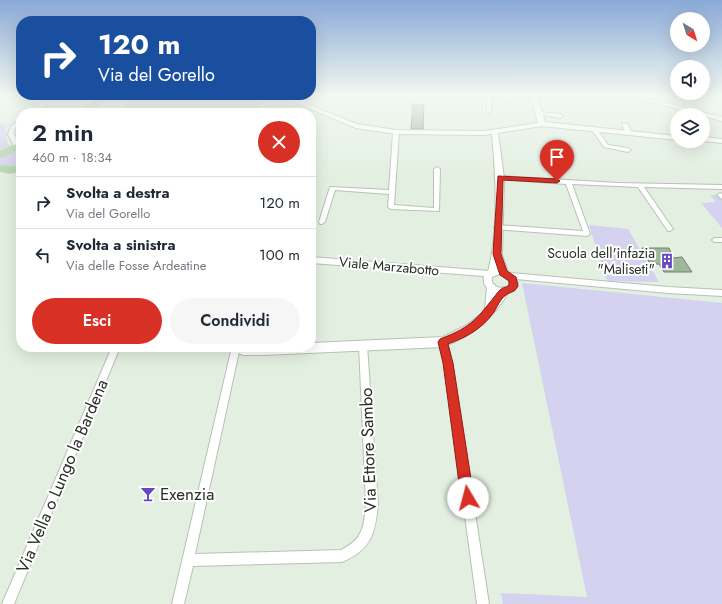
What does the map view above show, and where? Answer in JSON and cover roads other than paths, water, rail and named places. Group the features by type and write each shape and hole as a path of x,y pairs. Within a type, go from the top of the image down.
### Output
{"main road":[{"path":"0,155 16,147"},
{"path":"0,168 16,169"},
{"path":"0,176 16,170"}],"street":[{"path":"347,122 356,126 396,132 495,132 542,124 670,137"},
{"path":"625,124 629,134"},
{"path":"16,125 13,127 11,134 16,141"},
{"path":"595,130 606,146 628,150"},
{"path":"396,132 391,207 437,210 437,169"},
{"path":"490,310 490,287 487,280 491,273 497,254 500,178 495,132"},
{"path":"710,140 722,141"},
{"path":"500,178 640,186 722,187"},
{"path":"497,227 586,234 568,182"},
{"path":"640,186 670,229"},
{"path":"322,222 332,188 392,192"},
{"path":"316,347 443,342 459,336 474,328 504,291 512,288 509,277 497,254"},
{"name":"Viale Marzabotto","path":"316,260 491,273 509,277"},
{"name":"Viale Marzabotto","path":"467,272 490,287 504,291"},
{"path":"509,277 722,293"},
{"path":"443,342 448,363 483,604"},
{"name":"Via Ettore Sambo","path":"188,560 342,556 353,551 364,541 369,531 372,505 363,345"},
{"name":"Via Vella o Lungo la Bardena","path":"8,604 114,352"},
{"path":"178,604 240,352"}],"place":[{"name":"Scuola dell'infazia \"Maliseti\"","path":"667,261"},
{"name":"Exenzia","path":"148,494"}]}
